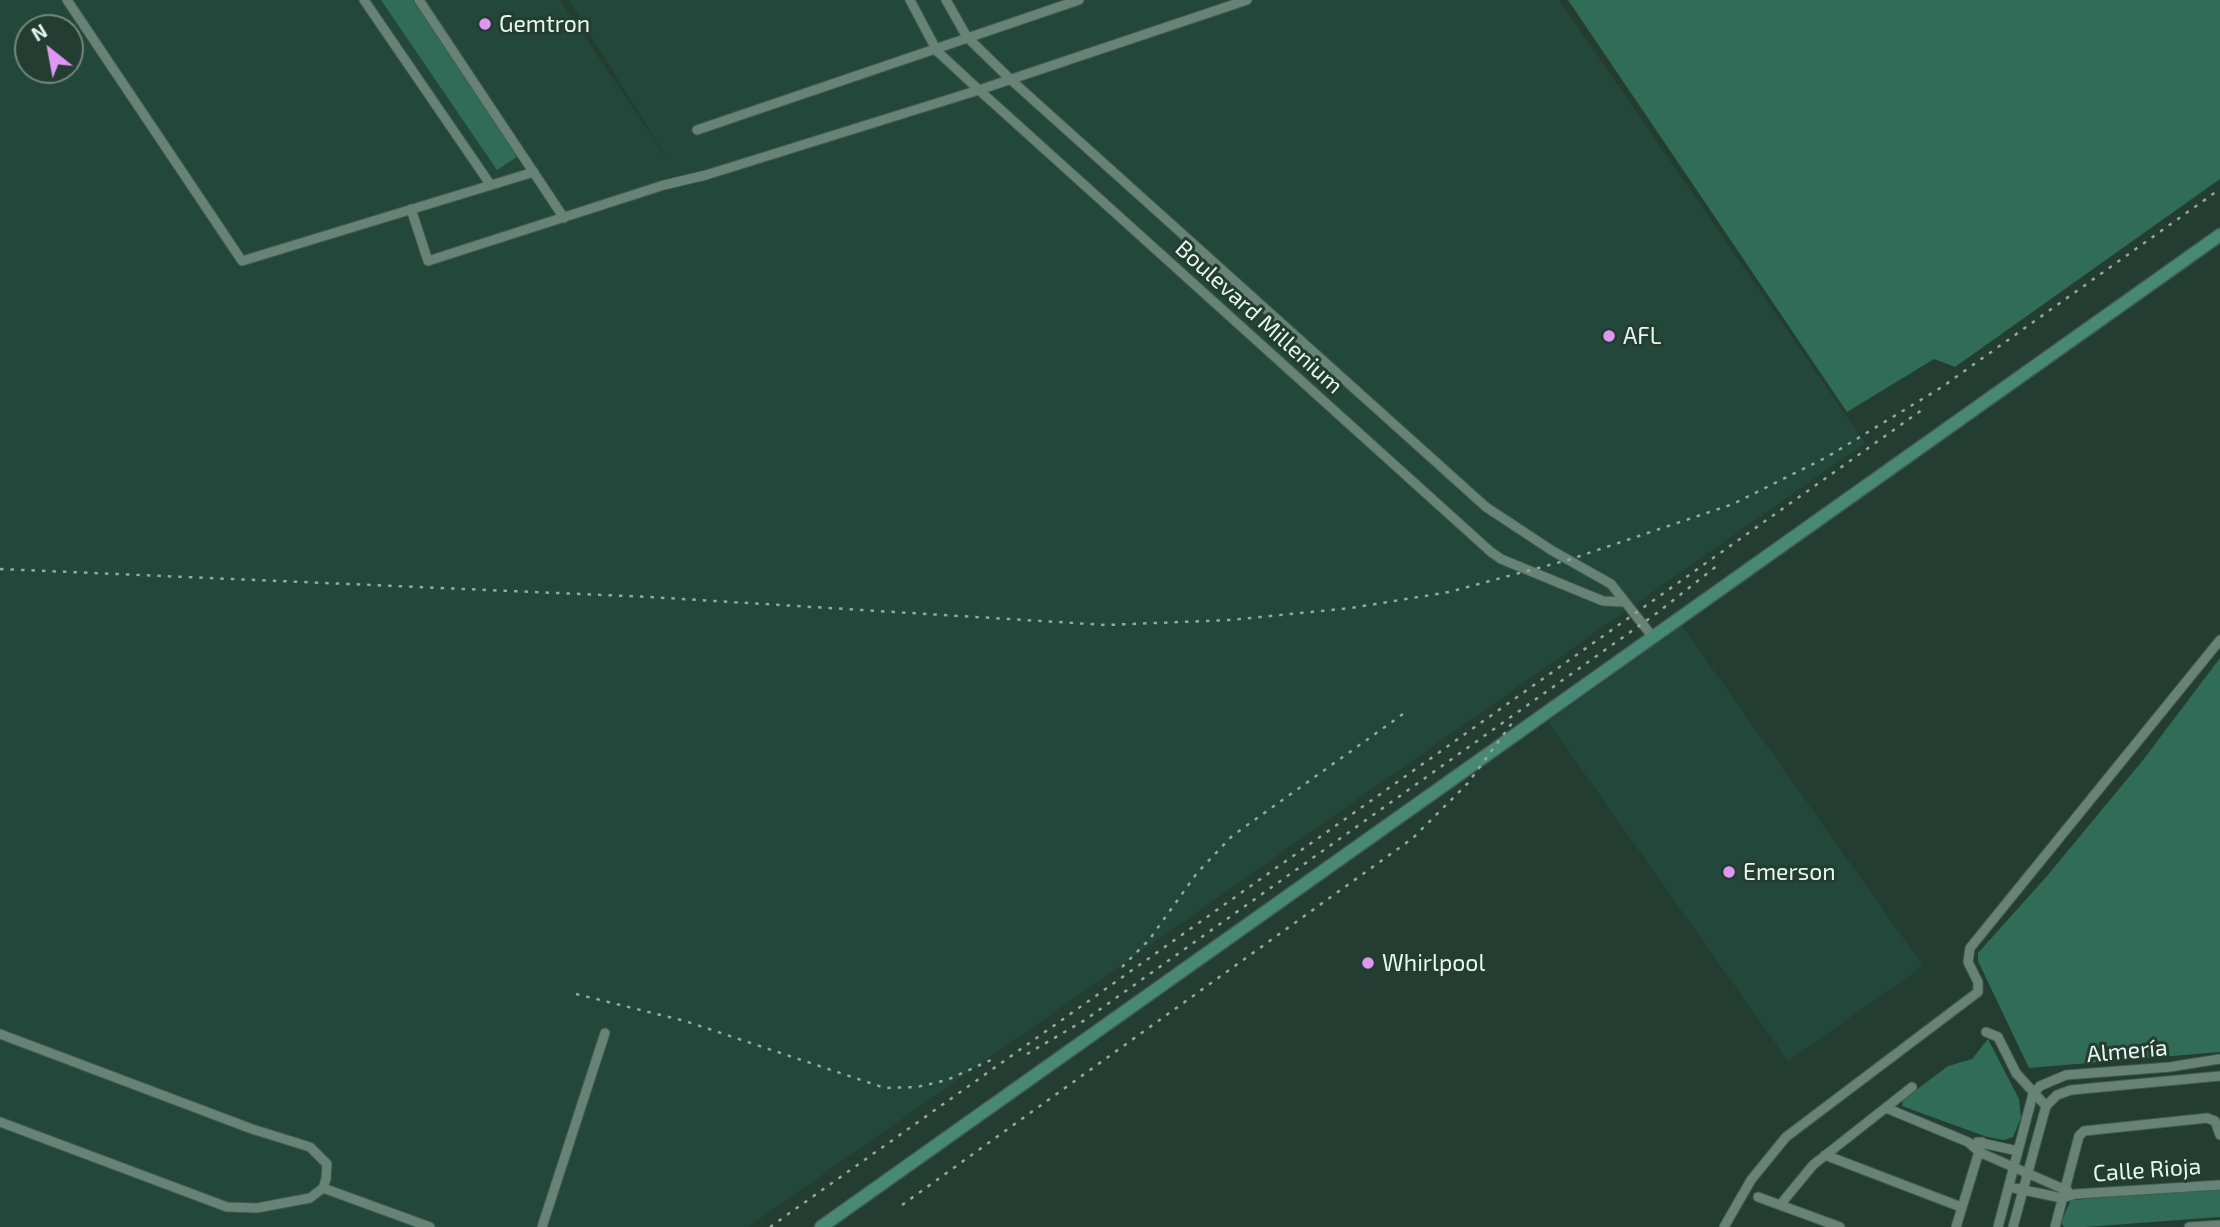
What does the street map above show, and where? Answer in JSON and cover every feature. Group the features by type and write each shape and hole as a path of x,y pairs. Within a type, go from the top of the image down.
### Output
{"street":[{"path":"67,0 242,261 534,172"},
{"path":"364,0 490,184"},
{"path":"419,0 564,218"},
{"name":"Boulevard Millenium","path":"910,0 937,51 1497,557 1603,601 1625,602"},
{"name":"Boulevard Millenium","path":"946,0 967,37 1010,79 1486,507 1550,551 1611,584 1652,636"},
{"path":"698,131 1079,0"},
{"path":"411,209 428,261 979,90 1247,0"},
{"path":"821,1227 2220,235"},
{"path":"1724,1227 1751,1180 1786,1137 1978,992 1978,982 1968,962 1970,948 2220,640"},
{"path":"1986,1032 1998,1037 2016,1073 2046,1106 2013,1227"},
{"path":"542,1227 605,1033"},
{"path":"0,1034 239,1124 310,1146 327,1164 324,1184 310,1198 275,1205 227,1207 0,1122"},
{"name":"Almería","path":"2033,1094 2040,1086 2066,1075 2169,1068 2220,1059"},
{"name":"Almería","path":"2046,1106 2057,1095 2071,1090 2220,1076"},
{"path":"1780,1205 1825,1155 1912,1087"},
{"path":"1998,1227 2033,1094"},
{"path":"1886,1108 1968,1142 1982,1142 2018,1151"},
{"path":"2055,1227 2079,1136 2084,1130 2207,1118 2215,1121 2220,1135"},
{"name":"Calle Rioja","path":"1968,1142 1979,1152 2028,1174 2063,1194"},
{"path":"1956,1227 1982,1142"},
{"path":"1825,1155 1961,1207"},
{"path":"324,1184 430,1227"},
{"name":"Calle Rioja","path":"2009,1187 2076,1194 2220,1185"},
{"path":"1758,1197 1840,1227"},
{"path":"2189,1227 2220,1225"}],"shaded area":[{"path":"0,0 560,0 671,165 569,0 1559,0 1865,443 748,1227 0,1227"},
{"path":"381,0 413,0 518,156 497,170"},
{"path":"1568,0 2220,0 2220,179 1955,367 1934,359 1847,412"},
{"path":"1682,626 1923,966 1788,1061 1548,722"},
{"path":"2220,658 2220,1052 2029,1068 1978,961 1978,953 2047,876 2143,760"},
{"path":"1988,1039 2019,1099 2021,1118 2013,1137 2004,1140 1987,1137 1902,1106 1903,1100 1948,1066 1972,1059"},
{"path":"2220,1189 2220,1217 2085,1227 2064,1227 2061,1222 2071,1200"}],"railway":[{"path":"0,569 650,597 1106,625 1230,620 1351,608 1449,592 1568,560 1733,504 1827,457 1942,387 2220,189"},
{"path":"770,1227 1926,407"},
{"path":"1027,1054 1085,1020 1657,613 1718,565"},
{"path":"1122,967 1149,940 1197,873 1232,836 1403,714"},
{"path":"902,1205 1413,838 1468,783 1512,723"},
{"path":"576,994 685,1021 885,1088 917,1087 947,1080 991,1060"}],"place":[{"name":"Gemtron","path":"485,24"},
{"name":"AFL","path":"1609,336"},
{"name":"Emerson","path":"1729,872"},
{"name":"Whirlpool","path":"1368,963"}]}
